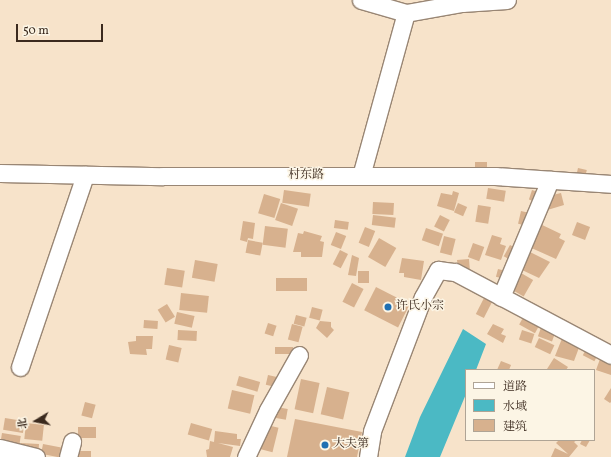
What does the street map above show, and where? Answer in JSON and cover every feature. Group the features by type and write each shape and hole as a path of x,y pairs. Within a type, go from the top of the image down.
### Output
{"street":[{"path":"361,0 406,13 462,3 507,0"},
{"path":"361,176 406,13"},
{"name":"村东路","path":"0,173 85,175 495,176 611,184"},
{"path":"20,367 85,175"},
{"path":"501,297 550,180"},
{"path":"368,457 372,431 423,297 438,270 455,272 611,354"},
{"path":"246,457 268,410 299,355"},
{"path":"0,448 36,457"}],"water":[{"path":"463,329 486,344 476,369 465,369 465,396 440,457 405,457 420,417"}],"building":[{"path":"475,162 487,162 487,171 475,171"},
{"path":"578,168 587,170 585,177 576,175"},
{"path":"488,188 506,191 504,202 486,199"},
{"path":"284,190 311,194 309,207 282,203"},
{"path":"532,190 541,193 537,202 529,200"},
{"path":"453,191 459,193 454,211 437,206 441,193 452,195"},
{"path":"561,193 564,205 544,211 544,197"},
{"path":"264,194 280,199 274,218 258,213"},
{"path":"373,202 394,203 393,215 372,214"},
{"path":"281,203 298,209 292,226 275,220"},
{"path":"458,203 467,207 463,216 454,212"},
{"path":"478,205 491,207 488,224 475,222"},
{"path":"521,211 534,214 531,227 518,224"},
{"path":"373,215 396,218 395,228 372,225"},
{"path":"440,215 450,220 444,232 434,227"},
{"path":"335,220 349,222 348,230 334,228"},
{"path":"243,221 255,223 253,239 248,238 247,242 240,240"},
{"path":"577,222 590,227 585,240 572,235"},
{"path":"538,223 561,234 559,238 565,241 556,259 527,246"},
{"path":"265,226 288,229 286,248 263,245"},
{"path":"365,227 375,231 369,247 359,243"},
{"path":"426,228 443,234 439,246 422,240"},
{"path":"304,231 322,236 320,241 324,242 322,257 301,257 301,252 293,252 298,233 303,234"},
{"path":"336,232 346,236 341,249 331,245"},
{"path":"492,235 502,238 500,244 506,246 501,260 485,255"},
{"path":"444,236 456,239 452,255 440,252"},
{"path":"379,238 396,248 385,267 368,257"},
{"path":"248,240 263,243 260,256 246,253"},
{"path":"473,243 484,247 479,261 468,257"},
{"path":"510,245 521,251 515,263 504,256"},
{"path":"340,250 348,254 341,268 333,264"},
{"path":"530,252 550,262 539,278 522,270"},
{"path":"352,255 359,258 356,276 348,275"},
{"path":"402,258 424,261 421,280 404,277 404,273 399,273"},
{"path":"469,259 470,272 458,268 457,260"},
{"path":"195,260 218,264 215,282 192,278"},
{"path":"167,268 185,271 182,288 164,285"},
{"path":"498,269 509,272 507,280 496,277"},
{"path":"358,271 369,271 369,283 358,283"},
{"path":"521,273 533,280 524,296 512,289"},
{"path":"276,278 307,278 307,291 276,291"},
{"path":"352,283 364,289 354,308 342,302"},
{"name":"许氏小宗","path":"376,287 410,304 398,327 364,310"},
{"path":"181,293 209,296 207,313 179,310"},
{"path":"484,298 492,302 484,318 476,314"},
{"path":"167,304 175,317 166,323 158,310"},
{"path":"312,307 323,310 320,320 309,318"},
{"path":"177,312 195,316 192,328 174,324"},
{"path":"525,314 541,323 535,333 519,324"},
{"path":"296,315 307,318 304,327 294,324"},
{"path":"144,320 158,321 157,329 143,328"},
{"path":"320,321 331,322 331,327 334,330 327,338 316,328"},
{"path":"268,323 277,326 273,336 265,333"},
{"path":"292,324 303,327 298,342 288,339"},
{"path":"493,324 504,329 501,334 506,336 503,343 487,334"},
{"path":"542,325 556,330 552,341 538,336"},
{"path":"178,330 197,331 196,341 177,340"},
{"path":"522,330 534,334 531,344 519,340"},
{"path":"136,336 153,336 152,349 146,349 147,355 130,354 128,342 136,341"},
{"path":"563,336 580,345 574,361 555,356"},
{"path":"539,338 554,345 550,354 535,347"},
{"path":"169,345 182,348 178,363 166,360"},
{"path":"275,347 293,347 293,354 275,354"},
{"path":"586,349 598,355 594,361 583,355"},
{"path":"554,358 568,367 567,369 547,369"},
{"path":"600,359 611,363 611,375 596,370"},
{"path":"501,361 511,365 509,369 497,369"},
{"path":"268,375 277,377 275,387 266,385"},
{"path":"239,376 260,382 257,392 236,386"},
{"path":"301,379 320,383 313,413 295,409"},
{"path":"327,387 349,392 343,419 321,414"},
{"path":"611,388 611,402 610,403 604,399"},
{"path":"232,390 254,395 250,414 228,409"},
{"path":"85,402 96,405 92,418 81,416"},
{"path":"271,406 288,409 286,420 269,417"},
{"path":"5,418 25,421 23,433 3,430"},
{"name":"大夫第","path":"295,419 362,432 357,457 287,457"},
{"path":"26,423 44,425 42,441 24,439"},
{"path":"191,423 212,429 209,441 188,435"},
{"path":"263,424 279,428 272,452 257,448"},
{"path":"78,427 96,427 96,438 78,438"},
{"path":"215,431 237,434 237,439 241,439 240,446 218,443 233,447 230,457 207,457 206,450 209,449 210,441 214,442"},
{"path":"2,433 21,436 20,444 1,441"},
{"path":"558,441 576,441 574,442 578,446 569,457 551,457 555,448 568,454 556,443"},
{"path":"582,441 589,441 586,447 580,444"},
{"path":"21,443 39,444 38,455 20,454"},
{"path":"43,444 63,448 61,457 41,454"},
{"path":"74,451 91,451 91,457 74,457"}],"place":[{"name":"许氏小宗","path":"388,307"},
{"name":"大夫第","path":"325,445"}]}
